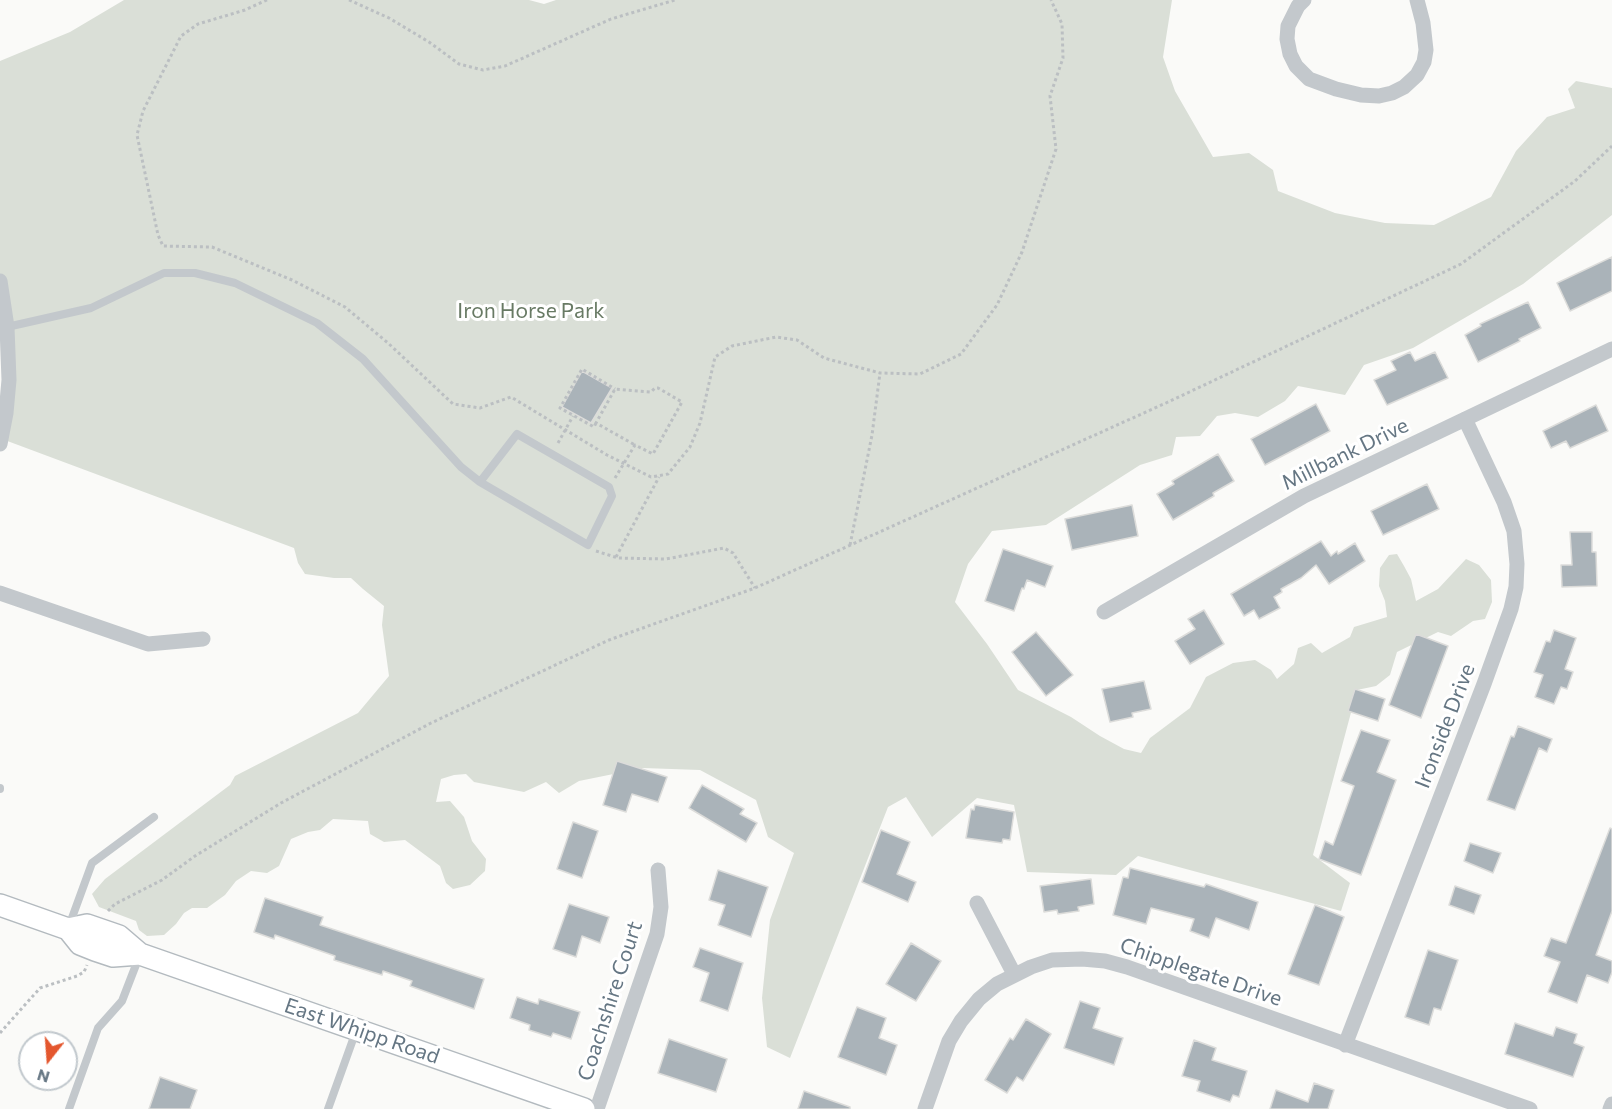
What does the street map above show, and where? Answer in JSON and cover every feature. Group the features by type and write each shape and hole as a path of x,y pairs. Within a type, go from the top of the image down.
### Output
{"main road":[{"name":"East Whipp Road","path":"0,905 68,929 80,944 95,950 113,956 140,954 584,1109"}],"street":[{"path":"1304,0 1298,6 1288,26 1287,39 1290,54 1296,66 1309,79 1361,95 1379,96 1404,87 1417,75 1424,62 1426,50 1423,23 1417,0"},
{"path":"0,281 7,327 9,380 0,444"},
{"name":"Millbank Drive","path":"1104,612 1304,496 1612,350"},
{"name":"Ironside Drive","path":"1346,1045 1484,684 1511,609 1516,587 1517,564 1514,531 1504,502 1465,419"},
{"path":"0,593 148,644 203,639"},
{"name":"Coachshire Court","path":"597,1109 657,934 661,907 658,870"},
{"path":"977,903 1014,974"},
{"name":"Chipplegate Drive","path":"925,1109 949,1041 961,1021 980,999 1014,974 1052,960 1082,959 1105,961 1530,1109"},
{"path":"1610,1109 1612,1104"}],"lane":[{"path":"7,327 91,308 164,273 195,273 235,283 317,323 363,359 461,467 480,482 588,544 612,496 609,487 517,434 480,482"},
{"path":"68,929 92,863 154,817"},
{"path":"69,1109 98,1028 122,1001 140,954"},
{"path":"328,1109 357,1029"}],"path":[{"path":"267,0 245,10 198,24 181,36 143,111 137,135 158,236 163,246 212,247 292,280 345,307 388,343 453,404 480,408 511,398 651,477 668,474 690,447 700,423 715,357 732,346 776,337 797,340 824,358 880,373 920,374 961,354 997,305 1022,252 1056,149 1050,96 1063,58 1062,24 1051,0"},
{"path":"349,0 389,18 429,42 459,64 483,70 505,66 611,19 675,0"},
{"path":"108,911 114,904 162,880 195,856 280,803 430,723 609,640 755,588 1166,403 1461,264 1575,181 1612,146"},
{"path":"596,423 653,454 682,403 658,388 651,392 615,389 582,369 560,408 594,427 596,423 615,389"},
{"path":"850,545 874,428 880,373"},
{"path":"552,454 573,416"},
{"path":"609,487 635,445"},
{"path":"616,557 659,476"},
{"path":"588,544 595,551 616,557 666,559 724,548 733,553 755,588"},
{"path":"0,1033 40,988 77,976 85,970"}],"green space":[{"name":"Iron Horse Park","path":"124,0 529,0 544,4 556,0 1172,0 1163,57 1175,91 1213,157 1249,153 1273,170 1278,191 1335,213 1385,223 1434,225 1491,197 1516,151 1547,117 1575,108 1568,89 1576,81 1612,88 1612,215 1523,284 1413,348 1364,365 1345,395 1298,386 1285,401 1258,417 1235,413 1217,416 1200,436 1176,437 1172,455 1140,465 1046,525 992,531 968,564 955,602 1018,690 1071,717 1124,749 1141,753 1150,738 1190,708 1206,677 1233,663 1255,660 1271,670 1277,679 1294,664 1298,648 1311,643 1322,653 1350,637 1354,627 1387,617 1385,601 1379,586 1380,568 1389,555 1397,554 1411,579 1416,601 1438,589 1466,559 1479,565 1491,580 1492,602 1485,619 1473,621 1451,636 1438,632 1397,652 1390,675 1376,686 1357,690 1313,855 1350,883 1341,911 1138,856 1116,875 1027,872 1014,805 977,798 932,837 906,797 888,807 790,1058 767,1047 762,998 770,920 794,853 768,837 756,800 700,770 643,768 579,781 559,793 546,782 524,792 474,782 466,774 441,779 436,802 450,801 464,817 472,841 486,859 485,871 470,885 453,889 446,883 440,866 405,840 384,842 370,834 368,821 333,819 320,830 291,839 279,866 267,873 251,871 236,881 225,895 207,908 192,908 184,913 164,935 147,936 139,930 136,921 99,907 92,894 105,879 230,785 235,776 358,713 389,676 382,625 384,606 351,578 305,574 298,563 294,548 2,439 6,413 0,281 0,61 70,32"}],"building":[{"path":"1612,257 1612,291 1570,311 1557,283"},
{"path":"1528,302 1541,328 1478,362 1465,335 1481,326 1480,324"},
{"path":"1410,352 1415,361 1435,352 1448,378 1387,405 1374,380 1396,370 1391,361"},
{"path":"582,371 612,388 591,423 562,407"},
{"path":"1316,404 1330,431 1265,465 1251,439"},
{"path":"1596,405 1608,431 1570,448 1566,441 1551,448 1543,431"},
{"path":"1218,454 1234,481 1213,493 1214,496 1173,520 1157,494 1174,484 1172,481"},
{"path":"1427,484 1439,509 1383,535 1371,511"},
{"path":"1132,505 1138,536 1072,550 1065,519"},
{"path":"1570,532 1592,532 1592,552 1596,552 1597,586 1562,587 1561,565 1572,565"},
{"path":"1321,541 1331,556 1355,543 1365,561 1329,584 1316,565 1301,578 1281,589 1282,592 1274,597 1280,608 1259,619 1254,610 1244,616 1231,594"},
{"path":"1003,549 1053,566 1045,587 1027,580 1014,611 985,601"},
{"path":"1204,610 1224,644 1190,664 1175,641 1195,629 1188,619"},
{"path":"1554,630 1576,638 1565,669 1573,672 1567,689 1561,687 1554,704 1535,697 1543,675 1534,672 1546,641 1550,642"},
{"path":"1036,632 1073,675 1046,696 1012,652"},
{"path":"1416,634 1448,646 1421,718 1389,705"},
{"path":"1144,681 1151,709 1132,713 1133,717 1110,722 1102,689"},
{"path":"1355,689 1385,699 1378,721 1348,711"},
{"path":"1518,726 1552,739 1547,752 1539,748 1515,810 1487,800 1511,736 1514,737"},
{"path":"1361,730 1390,740 1377,772 1396,780 1361,875 1319,859 1325,841 1333,845 1354,786 1341,781"},
{"path":"617,761 667,777 658,802 632,794 626,812 603,805"},
{"path":"702,785 744,809 740,814 757,823 746,842 689,808"},
{"path":"975,805 1014,812 1010,840 1003,839 1002,843 966,838 971,809 974,810"},
{"path":"573,822 598,831 582,878 557,869"},
{"path":"1610,828 1612,829 1612,911 1596,955 1612,961 1612,972 1608,983 1587,975 1577,1003 1548,992 1560,962 1544,956 1551,938 1566,943"},
{"path":"881,830 910,842 897,874 916,882 908,902 862,882"},
{"path":"1470,843 1501,853 1493,873 1464,861"},
{"path":"1130,868 1204,887 1206,884 1258,902 1249,930 1216,918 1209,938 1190,931 1194,919 1151,908 1146,924 1113,915 1123,877 1128,878"},
{"path":"718,870 768,887 751,937 718,925 725,905 709,900"},
{"path":"1091,879 1094,904 1078,907 1079,911 1058,914 1057,910 1044,912 1040,886"},
{"path":"1455,886 1481,895 1474,914 1449,905"},
{"path":"265,898 323,917 320,925 484,979 474,1009 410,986 412,981 383,971 382,975 334,960 335,956 275,935 274,939 254,932"},
{"path":"569,904 609,917 600,943 582,936 576,957 553,949"},
{"path":"1315,905 1344,917 1319,985 1288,974"},
{"path":"911,943 941,961 916,1001 886,984"},
{"path":"700,948 743,963 728,1011 700,1001 709,973 693,967"},
{"path":"1428,950 1458,960 1441,1010 1434,1008 1429,1025 1405,1017"},
{"path":"517,997 538,1004 539,999 580,1012 571,1039 553,1033 551,1037 529,1030 530,1025 510,1018"},
{"path":"1080,1001 1100,1008 1093,1028 1123,1038 1114,1065 1064,1048"},
{"path":"857,1007 886,1018 879,1038 897,1045 886,1075 838,1057"},
{"path":"1026,1019 1051,1034 1023,1081 1017,1077 1007,1093 985,1080 1010,1038 1013,1040"},
{"path":"1515,1023 1553,1036 1556,1027 1577,1034 1574,1043 1584,1047 1573,1077 1505,1054"},
{"path":"669,1039 727,1059 716,1092 658,1073"},
{"path":"1194,1040 1216,1048 1212,1060 1247,1071 1239,1097 1233,1095 1230,1102 1197,1091 1200,1081 1182,1076"},
{"path":"160,1077 197,1090 190,1109 149,1109"},
{"path":"1314,1083 1334,1090 1328,1109 1270,1109 1276,1090 1308,1102"},
{"path":"804,1091 850,1107 850,1109 798,1109"}]}
